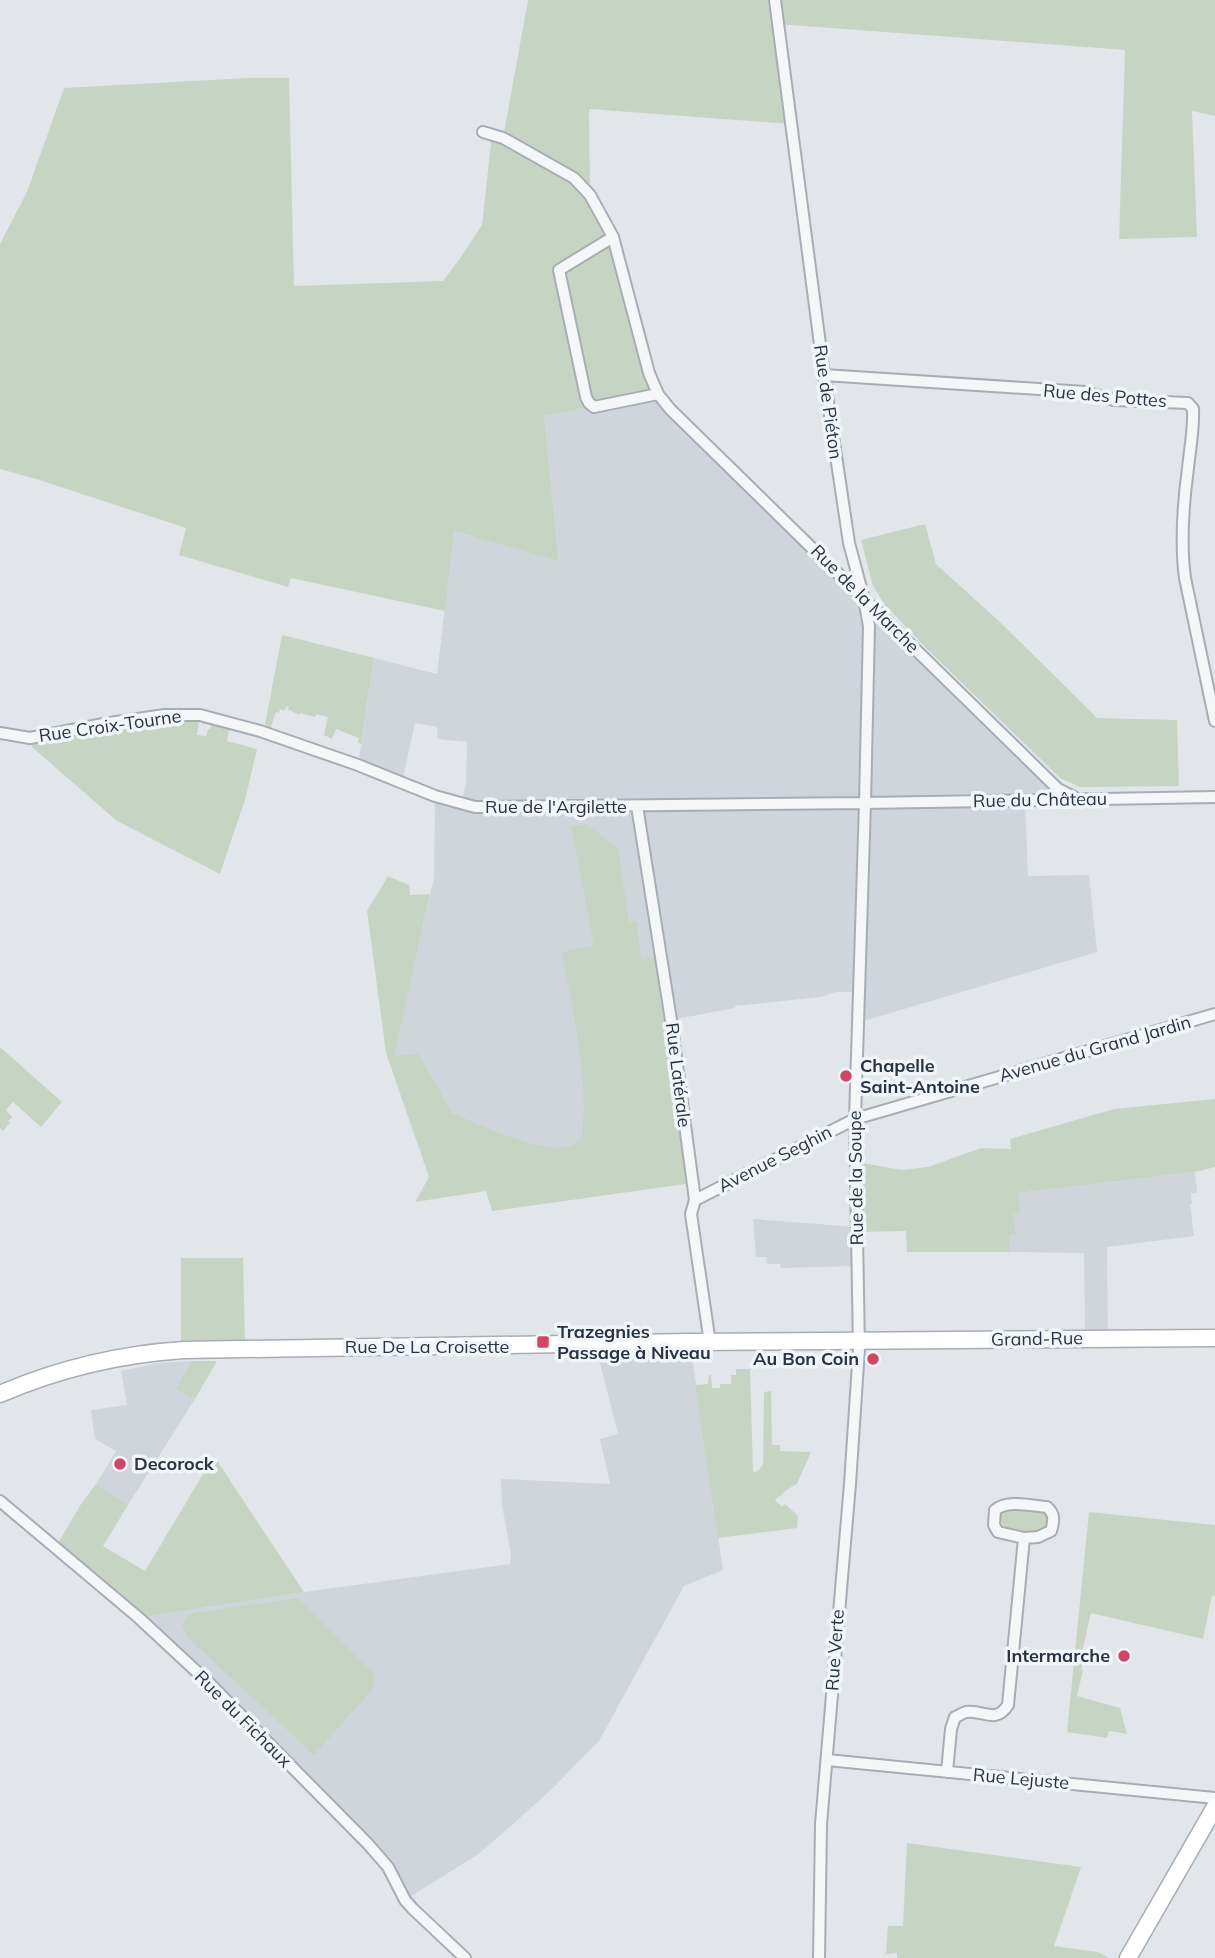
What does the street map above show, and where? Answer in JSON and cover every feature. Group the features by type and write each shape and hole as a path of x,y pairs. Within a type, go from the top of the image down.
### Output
{"main road":[{"name":"Grand-Rue","path":"859,1342 1215,1338"},
{"name":"Rue De La Croisette","path":"0,1394 80,1366 169,1351 859,1342"},
{"path":"1128,1958 1215,1807"}],"street":[{"name":"Rue de Piéton","path":"775,0 849,544 869,626 865,803"},
{"name":"Rue de la Marche","path":"483,132 503,138 574,178 590,195 613,237 649,373 658,394 670,409 1058,789 1076,799"},
{"path":"613,237 559,270 586,397 594,407 658,394"},
{"name":"Rue des Pottes","path":"824,374 1085,392 1114,400 1188,403 1193,409 1194,425 1182,555 1215,721"},
{"name":"Rue Croix-Tourne","path":"0,733 30,738 109,723 177,715 200,715 260,731"},
{"name":"Rue de l'Argilette","path":"260,731 358,765 435,796 475,807 865,803"},
{"name":"Rue du Château","path":"865,803 1215,797"},
{"name":"Rue de la Soupe","path":"859,1342 855,1119 865,803"},
{"name":"Rue Latérale","path":"637,806 671,1020 695,1200 691,1214 710,1343"},
{"name":"Avenue du Grand Jardin","path":"855,1119 1215,1014"},
{"name":"Avenue Seghin","path":"695,1200 855,1119"},
{"name":"Rue Verte","path":"819,1958 821,1824 850,1485 859,1342"},
{"name":"Rue du Fichaux","path":"0,1501 139,1618 218,1693 388,1867 405,1900 465,1958"},
{"path":"1007,1504 1047,1507 1051,1510 1051,1531 1038,1537 1024,1538 998,1532 994,1525 996,1510 1000,1506 1007,1504"},
{"path":"947,1772 951,1729 955,1717 966,1712 994,1716 1003,1713 1008,1705 1024,1538"},
{"name":"Rue Lejuste","path":"827,1760 1215,1798"}],"shaded area":[{"path":"658,394 1058,789 1076,799 1025,800 1028,876 1089,875 1097,952 857,1023 858,992 836,992 820,997 735,1006 671,1020 692,1183 492,1211 487,1190 393,1056 434,878 435,796 461,804 466,784 467,742 438,739 437,727 415,723 402,783 358,765 374,658 437,674 454,531 559,560 544,416"},
{"path":"1195,1172 1197,1193 1191,1193 1190,1204 1194,1236 1107,1247 1108,1339 1085,1339 1084,1253 1009,1252 1009,1236 1015,1235 1013,1213 1018,1193"},
{"path":"753,1219 857,1227 858,1266 781,1268 780,1264 767,1264 766,1257 756,1257"},
{"path":"690,1342 723,1570 684,1586 599,1741 550,1791 480,1853 405,1900 388,1867 139,1618 510,1564 501,1479 610,1484 600,1439 618,1434 595,1344"},
{"path":"192,1361 175,1389 195,1399 128,1505 96,1484 116,1451 95,1439 91,1410 127,1405 121,1371 158,1363"}],"green space":[{"path":"528,0 1215,0 1215,116 1192,111 1197,237 1119,239 1125,50 778,24 791,124 589,109 590,195 604,219 658,394 544,416 559,561 454,531 445,611 291,578 288,587 179,555 186,528 0,469 0,244 27,192 64,88 289,78 294,286 443,281 482,225 492,134 503,138"},
{"path":"925,524 936,564 1000,622 1097,718 1177,720 1179,786 1080,787 1060,778 926,648 885,605 873,586 861,540"},
{"path":"282,635 374,658 361,744 358,743 359,738 336,729 332,739 324,735 328,717 316,714 315,717 300,713 299,715 287,706 284,711 280,709 279,713 276,712 270,729 265,724"},
{"path":"200,715 197,735 206,736 210,729 211,725 202,722 223,726 229,730 227,741 257,749 245,800 220,874 117,821 32,747 30,738"},
{"path":"587,824 618,848 629,922 637,921 641,960 660,956 692,1183 492,1211 486,1191 415,1202 429,1177 386,1053 367,911 388,876 409,885 410,895 430,894 394,1056 419,1054 452,1113 536,1145 561,1148 572,1145 582,1136 583,1090 562,952 594,945 571,826"},
{"path":"0,1047 62,1102 41,1127 13,1102 6,1110 12,1117 8,1121 10,1123 3,1131 0,1128"},
{"path":"1215,1099 1215,1167 1195,1172 1018,1193 1020,1212 1013,1214 1016,1235 1009,1236 1009,1252 907,1252 906,1231 857,1232 856,1162 902,1170 928,1167 981,1148 1011,1149 1010,1139 1114,1109"},
{"path":"181,1258 243,1258 245,1341 181,1342"},
{"path":"192,1361 217,1361 195,1399 175,1389"},
{"path":"736,1369 750,1369 753,1472 763,1465 764,1392 771,1391 772,1445 780,1445 780,1451 811,1452 797,1484 775,1500 782,1507 785,1504 798,1516 797,1528 718,1538 695,1385 708,1384 709,1375 712,1388 720,1388 720,1384 731,1384 731,1375 736,1375"},
{"path":"214,1456 304,1592 139,1618 56,1547 96,1484 128,1505 103,1546 145,1571"},
{"path":"1019,1508 1046,1512 1049,1517 1047,1525 1025,1532 1004,1527 1001,1513"},
{"path":"1089,1512 1215,1525 1215,1596 1212,1595 1203,1639 1091,1613 1082,1652 1085,1653 1077,1696 1120,1708 1127,1734 1109,1731 1107,1738 1067,1732"},
{"path":"298,1598 374,1674 375,1681 372,1690 314,1755 186,1636 182,1624 187,1616 193,1613"},
{"path":"907,1843 1081,1867 1054,1946 1098,1952 1109,1958 897,1958 897,1953 886,1954 888,1926 903,1926"}],"place":[{"name":"Chapelle Saint-Antoine","path":"846,1076"},
{"name":"Trazegnies Passage à Niveau","path":"543,1342"},
{"name":"Au Bon Coin","path":"873,1359"},
{"name":"Decorock","path":"120,1464"},
{"name":"Intermarche","path":"1124,1656"}]}
